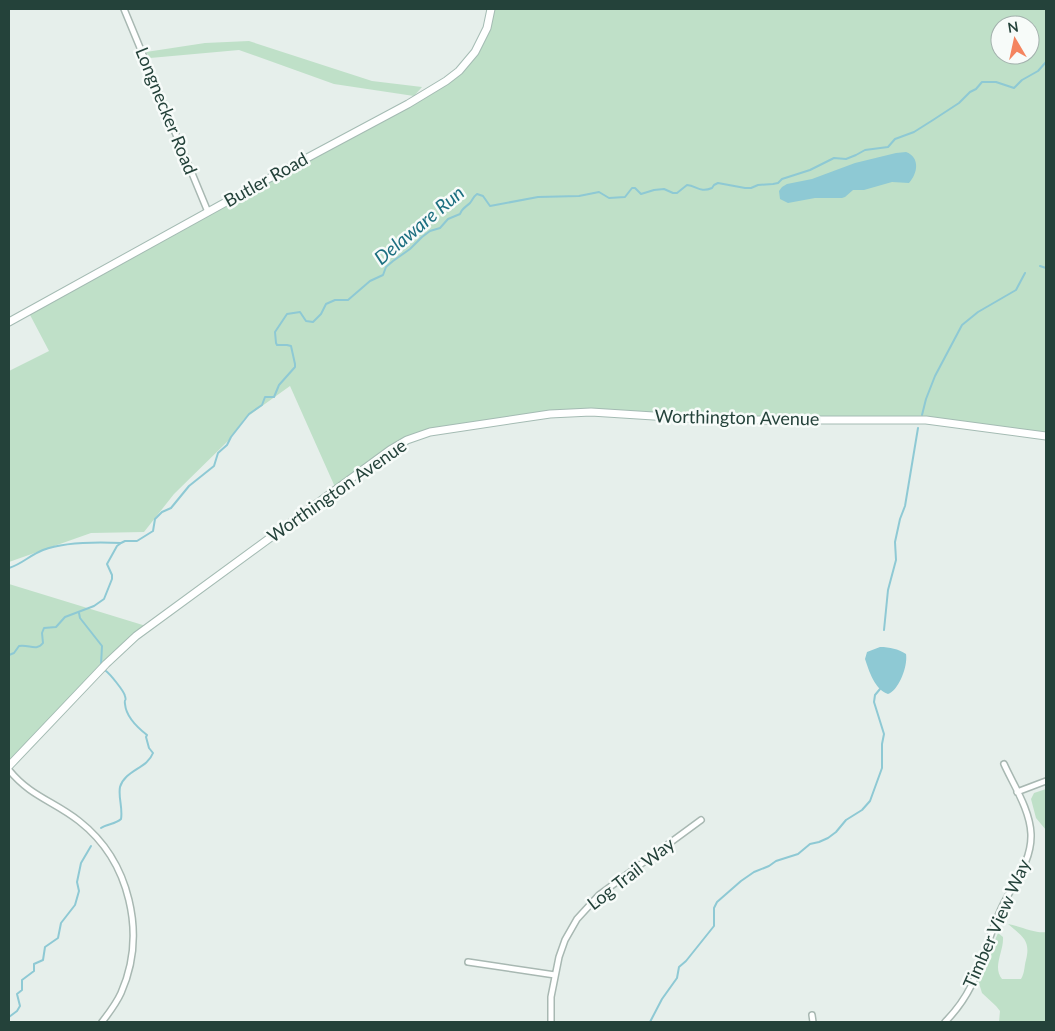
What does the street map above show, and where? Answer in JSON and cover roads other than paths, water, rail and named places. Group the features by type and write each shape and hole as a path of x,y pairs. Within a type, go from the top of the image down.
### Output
{"main road":[{"name":"Butler Road","path":"9,322 408,104 446,81 475,52 486,28 491,9"},
{"name":"Worthington Avenue","path":"9,768 106,664 136,636 390,450 407,440 421,435 446,429 550,414 591,412 716,420 926,420 1046,436"}],"street":[{"name":"Longnecker Road","path":"124,9 208,212"},
{"name":"Timber View Way","path":"945,1022 962,1003 970,989 1000,912 1027,858 1031,841 1027,814 1004,764"},
{"path":"9,768 28,789 87,828 110,856 123,879 131,912 133,938 130,968 121,992 102,1022"},
{"path":"1017,792 1046,781"},
{"name":"Log Trail Way","path":"551,1022 550,1004 555,975 565,940 577,919 588,905 615,882 701,820"},
{"path":"468,962 555,975"},
{"path":"812,1015 813,1022"}],"water":[{"path":"906,152 914,158 916,166 914,175 909,183 892,182 864,190 853,190 842,198 815,198 788,203 780,199 779,191 787,184 812,179 855,163"},
{"path":"880,647 887,647 906,654 906,665 902,677 896,688 888,694 879,689 865,659 867,652"}],"waterway":[{"name":"Delaware Run","path":"9,655 14,653 19,646 40,646 43,643 42,633 44,628 56,627 65,617 94,606 104,599 112,579 107,564 117,546 125,541 137,541 153,531 155,519 162,512 171,508 189,486 214,466 218,453 227,445 249,414 262,405 265,397 274,397 279,385 295,367 291,346 277,345 276,343 275,332 287,314 300,312 306,321 313,322 321,314 326,304 335,300 348,300 370,281 383,275 386,267 410,249 422,237 430,231 440,228 448,219 460,214 477,194 483,196 490,206 538,197 579,196 599,192 609,198 625,197 632,188 635,188 641,194 664,189 677,193 687,185 704,190 712,188 718,183 745,188 778,183 782,179 810,170 834,158 846,159 865,150 888,147 895,139 914,132 959,103 982,82 996,82 1014,88 1022,80 1038,71 1046,62"},
{"path":"1040,266 1046,268"},
{"path":"922,415 935,376 962,325 978,312 1016,290 1025,273"},
{"path":"884,630 888,590 896,560 895,542 905,506 918,428"},
{"path":"9,568 51,547 81,543 121,543"},
{"path":"79,613 80,618 102,646 101,665"},
{"path":"101,828 121,819 120,787 126,777 146,763 153,753 149,748 147,735 136,725 128,713 124,694 106,671"},
{"path":"650,1022 662,999 677,978 679,967 714,926 714,908 717,902 754,872 776,861 798,854 810,844 828,838 846,820 862,810 870,801 882,768 884,734 874,702 875,695 880,689"},
{"path":"9,1017 20,1006 17,994 22,990 22,980 34,971 34,964 43,960 45,947 58,938 61,923 75,905 79,891 77,882 81,863 91,846"}]}
